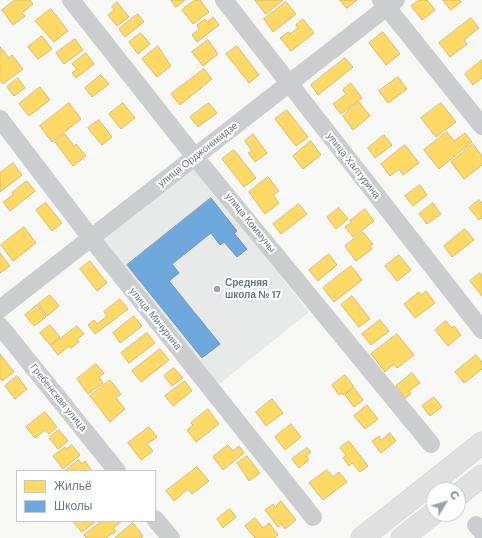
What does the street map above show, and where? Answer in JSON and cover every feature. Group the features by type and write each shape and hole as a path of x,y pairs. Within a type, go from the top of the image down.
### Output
{"main road":[{"path":"362,538 482,443"},
{"path":"466,488 482,476"},
{"path":"402,538 426,519"}],"street":[{"name":"улица Коммуны","path":"71,0 195,157 431,444"},
{"name":"улица Халтурина","path":"224,0 288,84 482,330"},
{"name":"улица Орджоникидзе","path":"0,309 288,84 388,2"},
{"path":"388,2 482,126"},
{"name":"улица Мичурина","path":"0,119 91,238 313,517"},
{"name":"Гребенская улица","path":"0,326 116,470"},
{"path":"156,520 170,538"}],"shaded area":[{"name":"Средняя школа № 17","path":"195,168 309,312 218,385 124,265 121,267 101,241"}],"building: Жильё":[{"path":"15,0 30,0 33,4 22,13 25,16 13,25 2,10"},
{"path":"171,0 185,0 176,7"},
{"path":"195,0 200,0 209,12 193,24 182,10"},
{"path":"255,0 283,0 266,14"},
{"path":"340,0 357,0 347,8"},
{"path":"419,0 427,0 435,10 422,20 411,6"},
{"path":"443,0 459,0 461,2 451,10"},
{"path":"117,2 129,17 117,26 108,15 114,10 112,7"},
{"path":"286,2 296,14 273,32 264,19"},
{"path":"51,9 68,31 54,42 35,21"},
{"path":"138,14 144,22 125,37 119,29"},
{"path":"213,17 219,25 197,42 192,35 199,29 197,25 205,19 207,22"},
{"path":"471,18 479,28 464,40 467,44 450,57 439,43"},
{"path":"303,19 314,33 291,51 280,38 288,32 290,34 298,28 296,25"},
{"path":"383,32 400,54 386,65 369,43"},
{"path":"141,33 150,44 138,54 129,42"},
{"path":"42,36 52,49 38,59 28,47"},
{"path":"75,39 83,50 64,64 56,53"},
{"path":"208,40 218,54 203,66 192,52"},
{"path":"158,46 171,66 157,77 142,59"},
{"path":"237,46 259,75 249,83 226,54"},
{"path":"0,47 9,58 12,55 23,69 3,84 0,80"},
{"path":"86,53 94,64 76,78 72,73 77,69 72,64"},
{"path":"345,58 353,67 318,95 311,85"},
{"path":"482,60 482,78 473,85 465,74"},
{"path":"204,69 212,79 180,105 171,94"},
{"path":"101,75 109,84 92,97 85,88"},
{"path":"398,77 407,89 388,103 379,91"},
{"path":"18,78 25,88 14,96 7,87"},
{"path":"351,83 362,98 341,114 333,104 346,94 343,90"},
{"path":"40,87 50,100 29,116 19,104"},
{"path":"359,102 370,116 353,130 343,116"},
{"path":"69,103 81,119 52,142 40,126"},
{"path":"123,103 135,118 121,129 109,114"},
{"path":"209,103 217,113 198,127 190,117"},
{"path":"441,103 456,122 436,137 421,118"},
{"path":"287,110 308,137 296,146 275,119"},
{"path":"99,120 112,137 102,145 88,128"},
{"path":"447,132 454,141 465,133 472,142 439,169 424,150"},
{"path":"65,134 74,146 76,144 86,156 73,166 55,142"},
{"path":"253,134 267,153 255,162 248,153 252,151 245,141"},
{"path":"384,135 392,145 375,158 368,148"},
{"path":"311,141 321,155 303,169 293,156"},
{"path":"473,144 482,156 482,165 464,179 451,162"},
{"path":"405,145 419,163 403,175 399,169 390,176 381,164"},
{"path":"234,150 256,178 244,187 222,159"},
{"path":"13,163 22,175 0,192 0,173"},
{"path":"268,177 279,191 273,195 279,203 265,214 249,192"},
{"path":"27,181 35,191 10,211 3,202 13,195 12,193"},
{"path":"420,185 427,195 413,206 405,196"},
{"path":"479,200 482,203 482,218 479,220 469,208"},
{"path":"46,203 62,223 52,231 36,210"},
{"path":"433,203 441,214 427,224 419,214"},
{"path":"299,204 307,214 281,234 273,224"},
{"path":"339,208 348,219 336,229 327,217"},
{"path":"365,209 374,221 353,237 345,227"},
{"path":"24,227 36,243 13,261 1,245"},
{"path":"465,229 474,240 452,257 444,246"},
{"path":"363,232 373,244 370,246 372,249 356,261 345,246"},
{"path":"0,253 10,266 0,273"},
{"path":"329,254 337,265 318,281 309,270"},
{"path":"399,255 411,270 397,281 385,266"},
{"path":"90,261 107,283 97,291 80,269"},
{"path":"351,266 362,280 334,302 323,288"},
{"path":"480,273 482,276 482,296 470,281"},
{"path":"426,291 435,303 415,318 404,304 419,292 421,295"},
{"path":"50,295 59,306 47,316 38,304"},
{"path":"352,296 370,319 359,327 341,305"},
{"path":"120,299 128,309 95,334 88,325 94,320 97,324 107,316 104,312"},
{"path":"37,305 46,317 34,326 25,315"},
{"path":"134,316 142,326 120,343 113,333"},
{"path":"380,320 389,331 371,345 362,334"},
{"path":"446,321 452,328 454,326 461,335 448,346 435,330"},
{"path":"50,325 60,337 50,345 40,333"},
{"path":"77,326 84,334 77,339 79,342 71,348 69,346 58,355 51,346"},
{"path":"147,333 155,343 129,363 121,353"},
{"path":"397,334 414,355 397,368 394,364 385,372 371,354"},
{"path":"160,349 169,360 141,382 132,371"},
{"path":"0,354 14,372 2,381 0,378"},
{"path":"476,355 482,362 482,369 464,383 455,372"},
{"path":"96,364 104,373 99,377 103,383 88,394 77,379"},
{"path":"174,368 183,378 172,386 164,376"},
{"path":"412,373 420,383 409,391 411,394 405,398 396,386"},
{"path":"345,375 354,387 343,395 342,393 339,395 332,385"},
{"path":"17,376 27,389 15,399 5,386"},
{"path":"110,380 121,394 116,398 125,409 110,422 90,396"},
{"path":"185,381 192,391 173,406 165,396"},
{"path":"354,388 363,400 354,407 345,395"},
{"path":"434,397 442,407 430,416 422,406"},
{"path":"272,399 283,413 266,426 256,412"},
{"path":"367,405 378,419 365,429 354,416"},
{"path":"208,409 219,424 196,442 187,430 193,425 191,423"},
{"path":"45,412 57,427 49,434 45,430 35,438 26,427"},
{"path":"291,424 301,437 285,450 275,437"},
{"path":"149,427 157,437 147,444 153,451 141,460 128,443"},
{"path":"59,430 68,441 58,449 49,438"},
{"path":"390,433 396,441 381,453 372,441 379,436 381,440"},
{"path":"349,441 368,466 360,472 352,463 349,466 343,458 346,455 340,448"},
{"path":"72,445 80,455 63,469 53,456 65,447 66,449"},
{"path":"228,445 233,451 239,446 244,453 223,470 213,457"},
{"path":"307,448 311,452 306,456 309,460 299,468 292,459"},
{"path":"247,456 260,473 249,481 237,463"},
{"path":"79,460 82,464 85,461 91,470 66,470"},
{"path":"197,467 209,481 192,494 188,489 174,501 166,491"},
{"path":"327,470 333,477 339,472 347,482 323,500 309,483"},
{"path":"281,501 296,520 285,529 282,524 278,527 265,510 273,504 275,507"},
{"path":"230,509 236,517 223,528 217,519"},
{"path":"255,518 263,528 269,523 278,535 274,538 255,538 245,526"},
{"path":"74,522 95,522 82,532"},
{"path":"101,522 121,522 113,528 116,531 106,538 86,538 84,535"},
{"path":"133,523 143,536 141,538 115,538"}],"building: Школы":[{"path":"211,198 237,231 234,233 247,249 237,257 224,242 220,245 211,233 172,264 179,273 169,281 220,344 202,358 127,265"}],"place":[{"name":"Средняя школа № 17","path":"217,289"}]}
